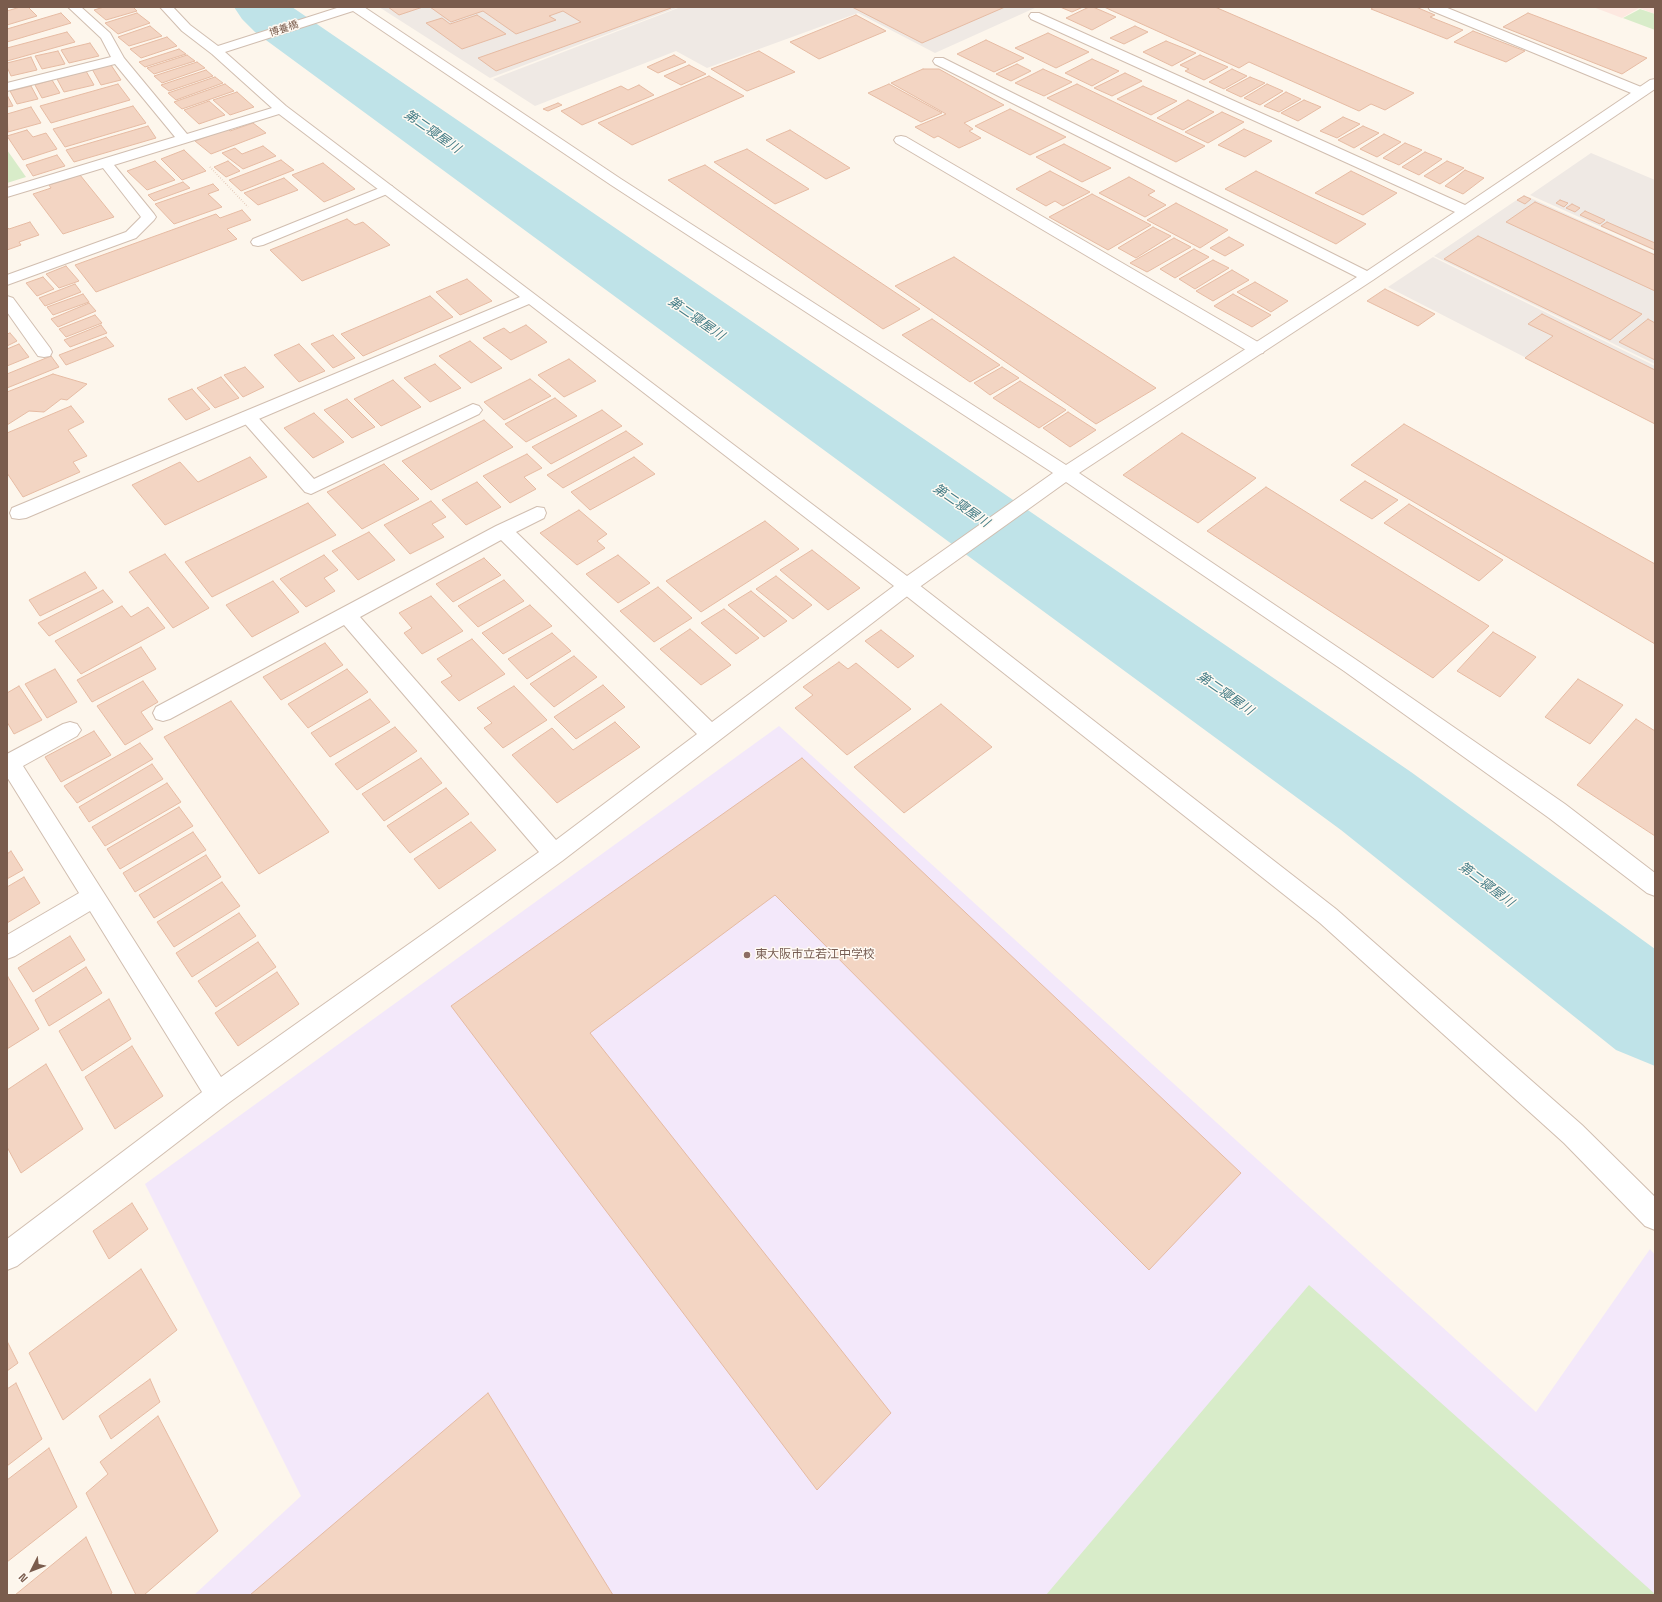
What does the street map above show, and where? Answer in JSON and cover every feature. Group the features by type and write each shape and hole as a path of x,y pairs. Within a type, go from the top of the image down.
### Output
{"street":[{"path":"74,7 106,36 118,59 183,138"},
{"path":"166,7 186,28 216,51 281,109 532,298 907,586 1328,916 1573,1134 1655,1216"},
{"name":"博養橋","path":"216,51 352,7"},
{"path":"356,7 616,182 1066,473 1351,666 1557,811 1655,886"},
{"path":"1434,7 1641,92"},
{"path":"1035,16 1466,211"},
{"path":"7,87 118,59"},
{"path":"939,61 1368,278"},
{"path":"7,1256 218,1095 554,854 907,586 1066,473 1368,278 1655,83"},
{"path":"7,193 281,109"},
{"path":"901,140 1257,349"},
{"path":"7,280 131,235 149,217 105,162"},
{"path":"258,242 387,189"},
{"path":"19,513 532,298"},
{"path":"7,300 44,352"},
{"path":"248,417 311,488 473,410"},
{"path":"163,713 537,513"},
{"path":"503,531 711,734"},
{"path":"347,615 554,854"},
{"path":"70,730 8,763 218,1095"},
{"path":"7,948 93,897"}],"path":[{"path":"183,138 275,235"}],"shaded area":[{"path":"379,7 674,7 676,8 490,78"},
{"path":"676,7 1037,7 935,53 858,13 707,68 676,51 535,106 493,79 678,8"},
{"path":"1593,7 1655,7 1655,14 1639,8 1622,18"},
{"path":"1591,153 1655,180 1655,251 1530,195"},
{"path":"1524,195 1655,254 1655,364 1434,256"},
{"path":"1433,257 1655,366 1655,424 1388,287"},
{"name":"東大阪市立若江中学校","path":"779,726 1536,1412 1650,1249 1655,1255 1655,1595 194,1595 301,1496 145,1184"}],"green space":[{"path":"1640,9 1655,14 1655,30 1623,18"},
{"path":"7,150 26,177 7,183"},
{"path":"1309,1285 1655,1594 1655,1595 1046,1595"}],"building":[{"path":"20,7 28,7 37,16 7,25 7,11"},
{"path":"104,7 133,7 137,11 106,20 94,10"},
{"path":"388,7 423,7 399,15"},
{"path":"430,7 671,8 496,71 478,58 581,22 563,11 549,16 556,20 516,34 483,11 451,22"},
{"path":"852,7 1005,7 922,43"},
{"path":"1060,7 1083,7 1072,12"},
{"path":"1089,7 1093,7 1116,17 1092,30 1066,18"},
{"path":"1104,7 1215,7 1414,93 1385,110 1371,104 1359,111 1249,62 1239,68"},
{"path":"1374,7 1416,7 1435,15 1430,17 1463,30 1447,39 1371,9"},
{"path":"61,13 71,23 7,42 7,29"},
{"path":"137,13 150,23 118,34 105,23"},
{"path":"1528,13 1647,58 1622,74 1503,27"},
{"path":"477,15 506,34 462,49 426,23 442,18 450,24"},
{"path":"856,15 886,31 819,59 790,42"},
{"path":"150,26 162,36 129,46 118,37"},
{"path":"1135,26 1148,32 1124,44 1110,38"},
{"path":"1473,31 1525,51 1506,62 1454,42"},
{"path":"67,32 75,42 7,61 7,48"},
{"path":"1048,33 1089,52 1056,68 1015,48"},
{"path":"167,37 177,46 141,58 130,49"},
{"path":"986,40 1024,58 994,72 957,54"},
{"path":"1166,41 1196,53 1172,66 1143,52"},
{"path":"90,43 99,56 69,63 61,50"},
{"path":"179,49 186,54 145,67 139,62"},
{"path":"58,51 65,64 42,69 35,56"},
{"path":"759,51 795,72 747,91 711,69"},
{"path":"187,55 195,61 154,74 147,68"},
{"path":"674,55 686,62 658,73 647,67"},
{"path":"1200,55 1228,67 1204,80 1185,71 1189,69 1180,65"},
{"path":"31,57 37,70 11,76 7,63"},
{"path":"1092,59 1119,71 1092,86 1065,73"},
{"path":"197,62 205,68 162,83 154,76"},
{"path":"1017,64 1031,71 1011,81 996,74"},
{"path":"111,65 121,80 101,85 92,69"},
{"path":"689,65 706,74 681,85 664,76"},
{"path":"923,69 939,69 1004,105 964,123 973,129 969,131 981,138 959,148 938,136 934,138 915,127 946,114 891,83"},
{"path":"1043,69 1072,82 1044,96 1015,83"},
{"path":"1232,69 1247,76 1224,89 1209,82"},
{"path":"206,70 213,76 169,91 161,85"},
{"path":"86,71 94,85 64,92 57,79"},
{"path":"1125,73 1142,81 1112,96 1094,88"},
{"path":"709,76 744,96 632,145 598,123"},
{"path":"215,77 223,83 176,100 168,93"},
{"path":"1250,77 1265,83 1241,97 1226,90"},
{"path":"52,80 60,93 42,98 35,85"},
{"path":"118,84 130,100 51,123 40,106"},
{"path":"225,84 234,91 182,109 174,102"},
{"path":"889,84 942,113 921,122 868,93"},
{"path":"1077,84 1205,146 1176,162 1047,98"},
{"path":"1267,84 1283,91 1260,105 1244,98"},
{"path":"639,85 654,95 582,125 561,111 621,86 628,90"},
{"path":"31,86 38,99 17,104 10,91"},
{"path":"1143,86 1177,101 1151,115 1117,99"},
{"path":"237,92 254,107 230,115 213,100"},
{"path":"1286,92 1301,99 1279,112 1264,106"},
{"path":"7,95 13,106 7,107"},
{"path":"1188,100 1214,112 1183,130 1157,118"},
{"path":"1304,100 1321,107 1298,121 1281,113"},
{"path":"209,101 225,115 199,124 184,110"},
{"path":"558,103 562,105 548,111 543,109"},
{"path":"133,106 146,123 65,147 53,129"},
{"path":"31,107 41,123 8,132 7,114"},
{"path":"1010,109 1066,137 1030,155 975,126"},
{"path":"1222,112 1244,122 1208,143 1185,132"},
{"path":"1343,117 1360,124 1337,138 1320,131"},
{"path":"253,123 266,133 211,154 195,141 228,129 230,131"},
{"path":"148,126 156,138 74,162 66,150"},
{"path":"1363,126 1379,133 1354,148 1338,140"},
{"path":"1244,129 1272,141 1245,157 1218,145"},
{"path":"27,130 33,137 46,133 57,149 23,160 7,136"},
{"path":"790,130 850,168 826,179 766,140"},
{"path":"1384,134 1401,142 1377,157 1360,149"},
{"path":"1405,143 1422,150 1399,165 1383,158"},
{"path":"1064,144 1111,168 1082,182 1036,157"},
{"path":"263,146 276,156 243,169 222,153 235,148 242,154"},
{"path":"747,149 809,189 775,204 714,162"},
{"path":"184,150 206,171 182,180 161,159"},
{"path":"1425,152 1442,159 1419,175 1402,167"},
{"path":"57,155 65,166 33,176 26,165"},
{"path":"281,160 294,170 241,191 229,180"},
{"path":"155,161 175,180 147,190 127,171"},
{"path":"228,161 240,171 226,177 214,167"},
{"path":"1447,161 1464,168 1440,184 1424,176"},
{"path":"323,163 355,189 324,202 292,175"},
{"path":"705,165 920,309 883,329 668,180"},
{"path":"1465,170 1484,178 1463,194 1445,186"},
{"path":"1050,171 1090,192 1063,206 1055,201 1046,206 1016,189"},
{"path":"1256,171 1366,224 1336,244 1225,189"},
{"path":"1351,171 1397,193 1363,215 1315,193"},
{"path":"80,175 114,217 63,234 33,194 51,188 49,185"},
{"path":"1129,177 1155,191 1148,195 1166,205 1145,217 1099,193"},
{"path":"284,178 298,190 258,205 244,193"},
{"path":"183,182 190,188 154,201 148,195"},
{"path":"213,184 219,190 208,194 222,207 174,224 155,204"},
{"path":"1092,194 1151,225 1108,250 1049,217"},
{"path":"1524,196 1531,199 1525,204 1517,200"},
{"path":"1560,200 1568,203 1564,207 1556,203"},
{"path":"1535,202 1655,255 1655,291 1506,222"},
{"path":"1176,203 1228,230 1200,248 1147,220"},
{"path":"1572,204 1580,208 1575,212 1566,208"},
{"path":"242,210 251,220 227,229 237,239 96,292 75,265 216,214 220,218"},
{"path":"1585,211 1605,220 1600,224 1580,215"},
{"path":"347,219 355,225 363,222 390,245 302,281 270,250"},
{"path":"30,222 39,235 19,242 21,245 7,250 7,227 9,229"},
{"path":"1607,222 1655,243 1655,250 1601,226"},
{"path":"1153,227 1171,236 1136,258 1118,248"},
{"path":"1478,236 1642,314 1610,340 1444,259"},
{"path":"1229,237 1244,245 1225,256 1210,248"},
{"path":"1174,238 1191,247 1147,272 1130,263"},
{"path":"1194,249 1209,257 1175,278 1160,269"},
{"path":"954,257 1156,388 1096,424 895,286"},
{"path":"1213,260 1229,268 1195,289 1179,279"},
{"path":"66,266 79,281 59,288 46,274"},
{"path":"1232,270 1249,280 1213,301 1196,291"},
{"path":"43,277 54,289 37,296 26,283"},
{"path":"467,279 492,301 460,315 436,292"},
{"path":"1255,282 1288,301 1271,312 1237,292"},
{"path":"75,284 81,292 45,306 39,298"},
{"path":"1385,289 1435,314 1418,326 1367,301"},
{"path":"83,294 89,302 53,315 47,307"},
{"path":"1233,294 1271,315 1252,327 1214,306"},
{"path":"430,296 453,317 363,356 341,334"},
{"path":"89,303 96,311 58,327 51,319"},
{"path":"1542,314 1655,370 1655,424 1525,358 1553,336 1528,324"},
{"path":"95,315 102,323 66,337 59,329"},
{"path":"932,319 1000,365 970,382 902,335"},
{"path":"1648,319 1655,323 1655,360 1619,342"},
{"path":"101,325 107,333 70,347 64,340"},
{"path":"526,325 547,342 511,360 483,338 504,328 510,333"},
{"path":"10,333 17,341 7,346 7,334"},
{"path":"333,335 355,358 333,368 311,344"},
{"path":"106,337 114,346 66,365 59,355"},
{"path":"470,341 502,368 471,383 439,356"},
{"path":"19,344 29,357 7,366 7,349"},
{"path":"299,344 325,371 299,382 274,355"},
{"path":"51,356 59,367 7,388 7,374"},
{"path":"569,359 596,381 564,397 538,375"},
{"path":"435,364 461,388 430,402 404,378"},
{"path":"245,367 264,387 243,397 224,375"},
{"path":"1002,367 1019,378 990,395 974,383"},
{"path":"53,374 87,384 67,400 61,399 44,412 29,411 7,425 7,392"},
{"path":"221,377 239,398 215,408 197,388"},
{"path":"530,379 551,396 504,420 484,402"},
{"path":"393,380 421,407 381,426 354,399"},
{"path":"1020,381 1066,410 1039,428 993,398"},
{"path":"192,389 210,409 186,420 168,399"},
{"path":"555,398 577,416 526,442 505,424"},
{"path":"347,399 375,427 352,438 324,410"},
{"path":"71,406 84,422 68,430 87,456 73,462 80,472 23,497 7,473 7,433"},
{"path":"602,410 622,426 551,464 532,447"},
{"path":"1068,412 1096,430 1070,447 1043,428"},
{"path":"314,413 344,442 313,458 284,428"},
{"path":"484,420 513,447 431,490 402,461"},
{"path":"1404,424 1655,564 1655,644 1351,465"},
{"path":"626,431 643,444 563,488 547,475"},
{"path":"1182,433 1256,478 1198,523 1123,475"},
{"path":"527,454 542,468 524,477 536,489 510,503 483,476"},
{"path":"250,457 267,477 165,525 132,485 180,462 198,482"},
{"path":"634,457 655,474 590,510 571,492"},
{"path":"384,464 419,499 362,529 327,492"},
{"path":"1365,481 1398,500 1372,519 1340,500"},
{"path":"477,482 501,507 466,525 442,500"},
{"path":"1266,487 1489,626 1433,678 1207,531"},
{"path":"431,501 446,517 432,524 444,537 410,554 384,525"},
{"path":"308,503 336,535 212,597 185,562"},
{"path":"1409,504 1503,560 1479,581 1384,523"},
{"path":"579,510 607,534 597,541 605,548 577,565 540,533"},
{"path":"765,521 799,549 701,612 666,581"},
{"path":"369,532 395,560 358,580 332,551"},
{"path":"812,550 860,588 828,610 780,570"},
{"path":"165,554 209,608 173,628 129,572"},
{"path":"324,555 338,570 324,578 335,591 306,607 280,579"},
{"path":"618,555 650,583 618,603 586,574"},
{"path":"484,558 501,575 453,602 436,584"},
{"path":"85,572 97,588 40,616 29,600"},
{"path":"776,576 812,605 793,619 756,589"},
{"path":"504,580 524,601 478,627 458,606"},
{"path":"273,581 299,612 252,637 226,605"},
{"path":"658,587 692,618 654,642 620,611"},
{"path":"103,590 113,602 49,636 38,623"},
{"path":"751,591 787,621 764,637 728,605"},
{"path":"431,596 463,631 422,654 404,633 412,628 399,613"},
{"path":"530,605 552,626 503,654 482,633"},
{"path":"122,606 131,617 148,607 165,628 81,674 55,641"},
{"path":"724,609 759,638 736,654 701,623"},
{"path":"690,629 731,665 701,685 660,649"},
{"path":"881,630 914,656 898,668 865,641"},
{"path":"1493,632 1536,657 1500,697 1457,671"},
{"path":"552,633 571,651 527,679 508,659"},
{"path":"472,639 505,674 459,701 441,682 452,676 437,659"},
{"path":"325,643 343,665 281,700 263,677"},
{"path":"141,647 156,669 92,702 77,680"},
{"path":"574,656 597,677 554,707 530,684"},
{"path":"839,662 848,669 856,663 911,709 847,755 795,708 813,695 803,687"},
{"path":"55,669 77,702 47,718 25,684"},
{"path":"347,669 368,692 308,728 288,704"},
{"path":"1578,679 1623,705 1590,744 1545,717"},
{"path":"143,681 158,702 141,712 153,729 125,745 97,706"},
{"path":"603,685 625,707 576,739 554,717"},
{"path":"19,686 42,720 14,734 7,722 7,693"},
{"path":"514,686 547,720 503,748 484,728 492,723 477,708"},
{"path":"370,699 390,722 330,757 311,733"},
{"path":"231,701 329,832 259,874 164,737"},
{"path":"941,704 992,747 904,813 854,767"},
{"path":"1636,719 1655,731 1655,836 1577,785"},
{"path":"615,722 640,747 557,803 512,755 552,728 573,750"},
{"path":"395,727 417,751 357,790 335,764"},
{"path":"94,731 111,755 61,782 45,757"},
{"path":"140,743 153,759 77,803 64,786"},
{"path":"421,758 442,783 384,821 362,794"},
{"path":"802,758 1241,1173 1149,1270 775,895 590,1033 891,1413 817,1490 451,1006"},
{"path":"152,764 163,779 89,822 79,807"},
{"path":"167,783 181,802 105,846 92,827"},
{"path":"446,788 469,814 410,853 387,826"},
{"path":"179,807 193,826 120,869 107,849"},
{"path":"471,822 496,850 439,889 414,859"},
{"path":"193,832 206,850 135,892 123,873"},
{"path":"11,851 23,870 7,879 7,854"},
{"path":"206,855 221,877 154,918 139,895"},
{"path":"24,877 40,903 7,923 7,887"},
{"path":"222,882 240,906 174,947 157,922"},
{"path":"239,913 256,936 192,977 176,953"},
{"path":"70,936 85,960 33,992 18,968"},
{"path":"258,942 276,967 216,1007 198,981"},
{"path":"86,967 102,993 49,1026 35,1000"},
{"path":"277,972 299,1004 238,1046 215,1013"},
{"path":"8,977 39,1029 7,1049 7,978"},
{"path":"109,999 131,1039 82,1071 59,1031"},
{"path":"132,1046 163,1096 115,1129 85,1077"},
{"path":"46,1064 83,1129 21,1173 7,1147 7,1090"},
{"path":"132,1203 148,1229 109,1259 93,1231"},
{"path":"141,1269 177,1330 63,1420 29,1353"},
{"path":"7,1341 18,1363 7,1371"},
{"path":"150,1379 160,1402 111,1439 99,1416"},
{"path":"16,1383 42,1439 7,1466 7,1389"},
{"path":"488,1393 613,1595 250,1595"},
{"path":"158,1416 218,1531 144,1595 136,1595 86,1493 108,1474 100,1462"},
{"path":"49,1448 77,1507 7,1562 7,1480"},
{"path":"86,1537 112,1593 109,1595 15,1595"}],"waterway":[{"name":"第二寝屋川","path":"261,7 274,20 1376,801 1655,1014"}],"place":[{"name":"東大阪市立若江中学校","path":"747,955"}]}
